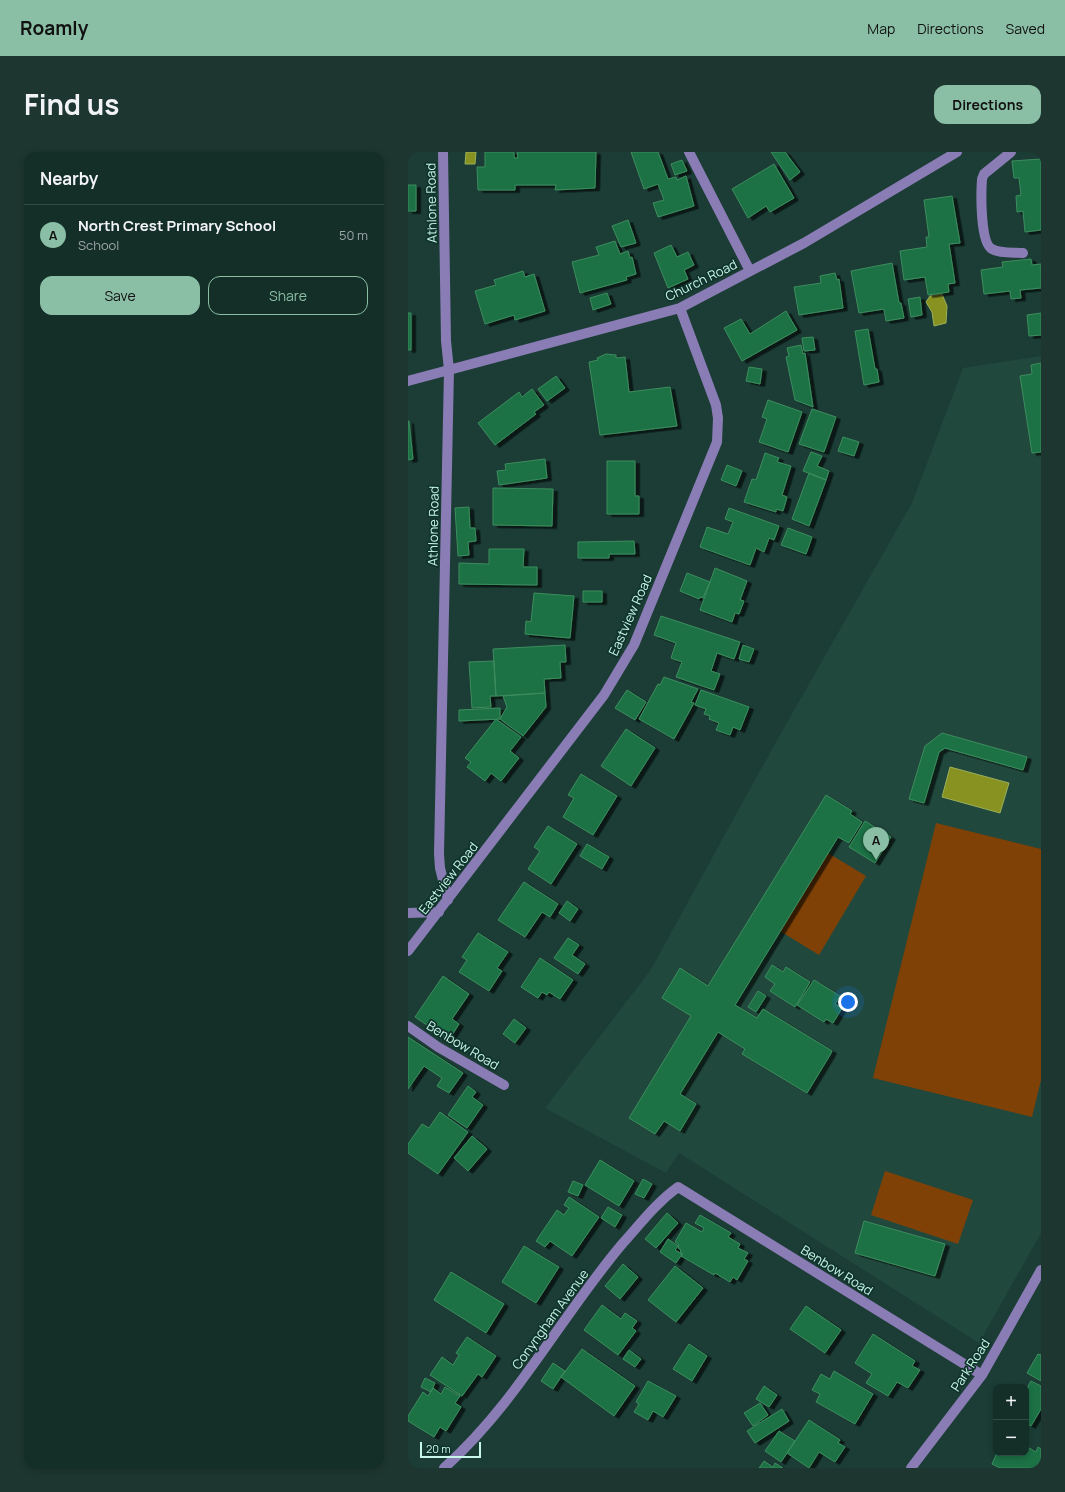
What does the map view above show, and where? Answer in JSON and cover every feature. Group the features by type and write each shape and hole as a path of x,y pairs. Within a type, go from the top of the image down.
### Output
{"street":[{"name":"Athlone Road","path":"443,152 446,341 449,370 438,854 442,880 448,900"},
{"path":"689,152 750,271"},
{"name":"Church Road","path":"408,381 680,308 804,243 957,152"},
{"path":"1011,152 984,174 982,180 984,232 991,249 996,251 1023,253"},
{"name":"Eastview Road","path":"408,951 604,695 634,645 717,442 718,429 716,405 680,308"},
{"path":"408,913 439,912"},
{"name":"Benbow Road","path":"408,1026 438,1047 504,1085"},
{"name":"Benbow Road","path":"678,1187 982,1375"},
{"name":"Conyngham Avenue","path":"444,1468 459,1455 500,1409 539,1358 602,1268 658,1203 678,1187"},
{"name":"Park Road","path":"912,1468 982,1375 1041,1270"}],"shaded area":[{"path":"466,152 476,152 475,164 465,164"},
{"path":"942,294 947,306 946,323 934,326 932,312 926,302 930,296"},
{"path":"1041,356 1041,1233 979,1343 679,1153 666,1173 545,1108 650,971 772,749 912,503 963,368"},
{"path":"950,767 1009,783 1000,813 942,797"},
{"path":"936,823 1041,849 1041,1080 1032,1117 873,1078"},
{"path":"828,853 866,876 819,955 780,931"},
{"path":"885,1171 973,1200 958,1244 871,1215"}],"building":[{"path":"485,152 514,152 514,158 518,158 517,152 596,152 595,188 555,190 556,185 515,185 515,190 478,190 477,167 485,167"},
{"path":"631,152 658,152 668,179 676,177 677,180 686,176 694,206 658,217 653,203 664,200 658,184 644,189"},
{"path":"771,152 785,152 800,172 790,180"},
{"path":"1041,159 1041,230 1025,232 1023,211 1017,212 1016,196 1021,195 1019,178 1014,178 1012,161"},
{"path":"682,160 687,171 675,175 671,164"},
{"path":"774,164 794,198 770,212 766,206 748,218 732,189"},
{"path":"408,185 416,185 416,211 408,211"},
{"path":"952,196 960,243 949,244 955,283 948,284 949,292 928,295 925,277 904,280 900,251 927,247 926,237 929,237 924,200"},
{"path":"628,220 636,243 621,247 612,226"},
{"path":"615,241 620,254 628,251 630,258 632,257 636,274 626,277 627,280 580,293 572,262 599,255 596,247"},
{"path":"671,245 677,257 688,252 694,265 684,270 688,279 668,288 654,253"},
{"path":"1031,259 1032,265 1041,264 1041,288 1020,290 1021,298 1011,299 1010,291 984,294 981,270 1003,267 1002,262"},
{"path":"892,263 899,303 901,303 904,318 886,321 884,309 859,313 851,271"},
{"path":"523,271 525,277 534,274 545,311 515,320 514,315 485,324 475,291 496,285 494,280"},
{"path":"835,273 837,280 839,279 843,308 799,315 794,287 821,283 820,276"},
{"path":"607,293 611,304 593,310 590,298"},
{"path":"920,297 922,315 911,317 908,299"},
{"path":"786,311 797,330 742,361 724,328 741,319 750,334"},
{"path":"408,313 411,313 411,350 408,350"},
{"path":"1041,313 1041,335 1029,336 1027,315"},
{"path":"868,329 875,369 877,369 879,382 864,385 855,331"},
{"path":"813,337 815,350 804,351 802,338"},
{"path":"801,345 803,354 805,353 813,407 795,400 786,357 789,356 787,348"},
{"path":"606,354 616,355 616,358 625,357 629,392 670,387 677,426 600,435 589,362 598,360 597,358"},
{"path":"1041,363 1041,452 1032,453 1020,376 1032,374 1031,365"},
{"path":"749,367 762,369 760,384 746,381"},
{"path":"556,376 565,388 547,401 538,389"},
{"path":"532,389 544,405 534,412 536,414 495,445 478,423 519,392 522,397"},
{"path":"768,400 802,412 788,452 759,442 767,419 762,417"},
{"path":"812,409 836,417 824,452 799,444"},
{"path":"408,421 413,459 408,460"},
{"path":"843,437 859,442 854,456 838,451"},
{"path":"811,452 822,456 817,466 829,471 826,480 803,471"},
{"path":"765,453 779,458 777,462 791,466 782,495 787,497 783,511 776,509 776,512 744,502 752,479 756,480"},
{"path":"545,459 547,478 499,485 497,471 506,470 505,464"},
{"path":"607,461 635,461 635,496 639,496 639,514 607,514"},
{"path":"727,465 742,471 736,486 721,480"},
{"path":"809,473 826,480 809,526 792,519"},
{"path":"493,488 553,489 552,526 493,525"},
{"path":"469,507 470,528 475,528 476,541 468,542 469,555 458,556 455,508"},
{"path":"729,508 779,526 774,540 769,538 764,552 756,548 750,565 700,547 707,527 728,534 733,522 725,519"},
{"path":"788,528 812,537 806,554 781,545"},
{"path":"634,541 635,554 609,554 609,558 578,558 578,542"},
{"path":"489,549 524,549 523,567 537,567 537,585 459,584 459,563 489,564"},
{"path":"715,568 747,581 740,600 744,601 739,614 735,613 732,622 700,610"},
{"path":"687,573 710,582 703,598 700,597 699,599 680,591"},
{"path":"583,591 602,591 602,602 583,602"},
{"path":"534,593 574,596 570,638 525,634 526,621 531,622"},
{"path":"661,616 740,642 734,659 717,653 711,671 720,674 714,690 676,677 682,662 671,658 676,643 654,635"},
{"path":"565,645 566,662 560,662 561,678 544,679 545,693 496,696 493,649"},
{"path":"743,645 754,649 749,662 739,659"},
{"path":"494,661 496,696 490,696 491,707 472,708 469,662"},
{"path":"664,677 698,689 691,702 694,703 674,739 639,719 658,684 660,685"},
{"path":"627,690 646,702 635,720 615,708"},
{"path":"701,690 749,707 740,730 733,727 730,735 716,730 719,723 709,719 710,716 704,714 706,709 695,705"},
{"path":"545,693 546,707 523,736 500,719 507,707 503,696"},
{"path":"500,708 500,719 459,721 459,710"},
{"path":"496,719 521,737 510,751 519,758 501,781 491,773 485,781 467,767 471,762 465,758"},
{"path":"626,729 655,748 631,786 601,766"},
{"path":"942,733 1027,757 1023,770 945,748 939,752 924,803 909,799 925,746"},
{"path":"581,774 617,796 593,835 563,817 574,798 568,795"},
{"path":"826,795 852,811 850,814 862,822 849,843 838,837 735,1005 757,1018 763,1009 832,1051 830,1055 807,1093 742,1054 745,1049 718,1032 680,1094 696,1104 680,1131 664,1121 655,1134 629,1118 691,1016 662,998 680,968 708,986"},
{"path":"865,821 891,837 875,863 849,847"},
{"path":"548,826 577,844 551,884 528,869 540,851 534,847"},
{"path":"587,844 609,857 602,869 580,856"},
{"path":"524,882 558,904 550,917 542,912 525,937 498,920"},
{"path":"567,901 578,909 570,921 559,913"},
{"path":"478,933 508,952 497,968 502,971 489,991 459,972 467,960 462,957"},
{"path":"568,938 579,945 572,955 585,964 578,974 554,958"},
{"path":"540,958 573,980 560,999 549,992 547,995 542,992 538,998 521,987"},
{"path":"772,965 783,972 786,967 810,982 795,1007 770,991 775,984 765,977"},
{"path":"443,976 469,994 452,1019 459,1024 449,1040 415,1017"},
{"path":"814,980 840,996 835,1004 842,1008 833,1023 826,1019 824,1022 797,1005"},
{"path":"758,991 766,996 756,1012 748,1007"},
{"path":"514,1019 526,1028 515,1043 503,1034"},
{"path":"408,1037 463,1073 449,1093 437,1086 442,1078 424,1066 408,1089"},
{"path":"468,1086 476,1092 472,1097 483,1105 467,1128 448,1115"},
{"path":"440,1112 468,1132 438,1174 408,1153 408,1144 422,1124 429,1128"},
{"path":"472,1136 487,1149 468,1171 454,1158"},
{"path":"600,1160 634,1181 619,1206 585,1185"},
{"path":"643,1179 652,1184 644,1198 635,1194"},
{"path":"573,1181 583,1185 578,1196 568,1192"},
{"path":"569,1197 599,1217 572,1256 550,1241 545,1247 536,1241 557,1210 564,1215 569,1208 564,1205"},
{"path":"608,1207 622,1215 615,1227 601,1218"},
{"path":"667,1213 678,1223 656,1248 645,1239"},
{"path":"700,1215 731,1233 728,1237 740,1244 738,1248 748,1253 744,1259 748,1261 737,1280 733,1277 730,1282 715,1273 714,1275 681,1256 683,1254 680,1253 681,1250 678,1248 679,1245 675,1242 686,1223 702,1232 704,1228 695,1223"},
{"path":"864,1221 945,1244 935,1276 855,1253"},
{"path":"668,1239 678,1246 675,1250 682,1254 676,1263 660,1252"},
{"path":"524,1246 559,1267 536,1303 502,1282"},
{"path":"623,1264 638,1277 620,1299 605,1286"},
{"path":"675,1266 703,1288 676,1322 648,1300"},
{"path":"451,1272 504,1304 486,1333 434,1300"},
{"path":"602,1305 621,1319 625,1313 637,1321 632,1328 636,1331 618,1355 584,1330"},
{"path":"806,1306 841,1330 825,1353 790,1329"},
{"path":"873,1334 915,1361 912,1366 920,1370 908,1388 897,1382 888,1396 866,1383 872,1374 855,1363"},
{"path":"467,1337 496,1356 482,1377 478,1374 462,1396 430,1375 442,1357 453,1365 459,1355 456,1353"},
{"path":"689,1344 707,1356 692,1381 673,1369"},
{"path":"582,1349 635,1386 614,1416 561,1377"},
{"path":"629,1350 641,1359 635,1367 623,1359"},
{"path":"1038,1354 1041,1355 1041,1381 1027,1373"},
{"path":"553,1363 565,1371 553,1389 541,1381"},
{"path":"834,1371 873,1394 855,1424 816,1402 820,1394 812,1390 821,1374 830,1379"},
{"path":"425,1378 435,1383 431,1392 421,1387"},
{"path":"648,1381 676,1396 663,1417 653,1411 648,1420 634,1412 639,1404 636,1402"},
{"path":"1031,1381 1041,1386 1041,1409 1031,1426 1029,1425 1029,1385"},
{"path":"764,1386 777,1395 769,1407 756,1399"},
{"path":"445,1387 460,1396 455,1403 461,1407 446,1431 440,1427 434,1437 408,1421 408,1416 423,1392 428,1396 433,1388 441,1394"},
{"path":"760,1403 768,1415 753,1426 744,1413"},
{"path":"782,1409 789,1421 755,1443 747,1431"},
{"path":"809,1420 840,1440 838,1443 845,1447 835,1462 819,1452 809,1468 787,1453"},
{"path":"779,1431 795,1441 781,1462 765,1451"},
{"path":"1038,1447 1041,1449 1041,1468 1000,1468 992,1464 996,1456 1029,1456 1029,1448 1036,1452"},
{"path":"764,1461 773,1467 775,1463 783,1468 759,1468"}],"place":[{"name":"North Crest Primary School","path":"876,860"}]}
